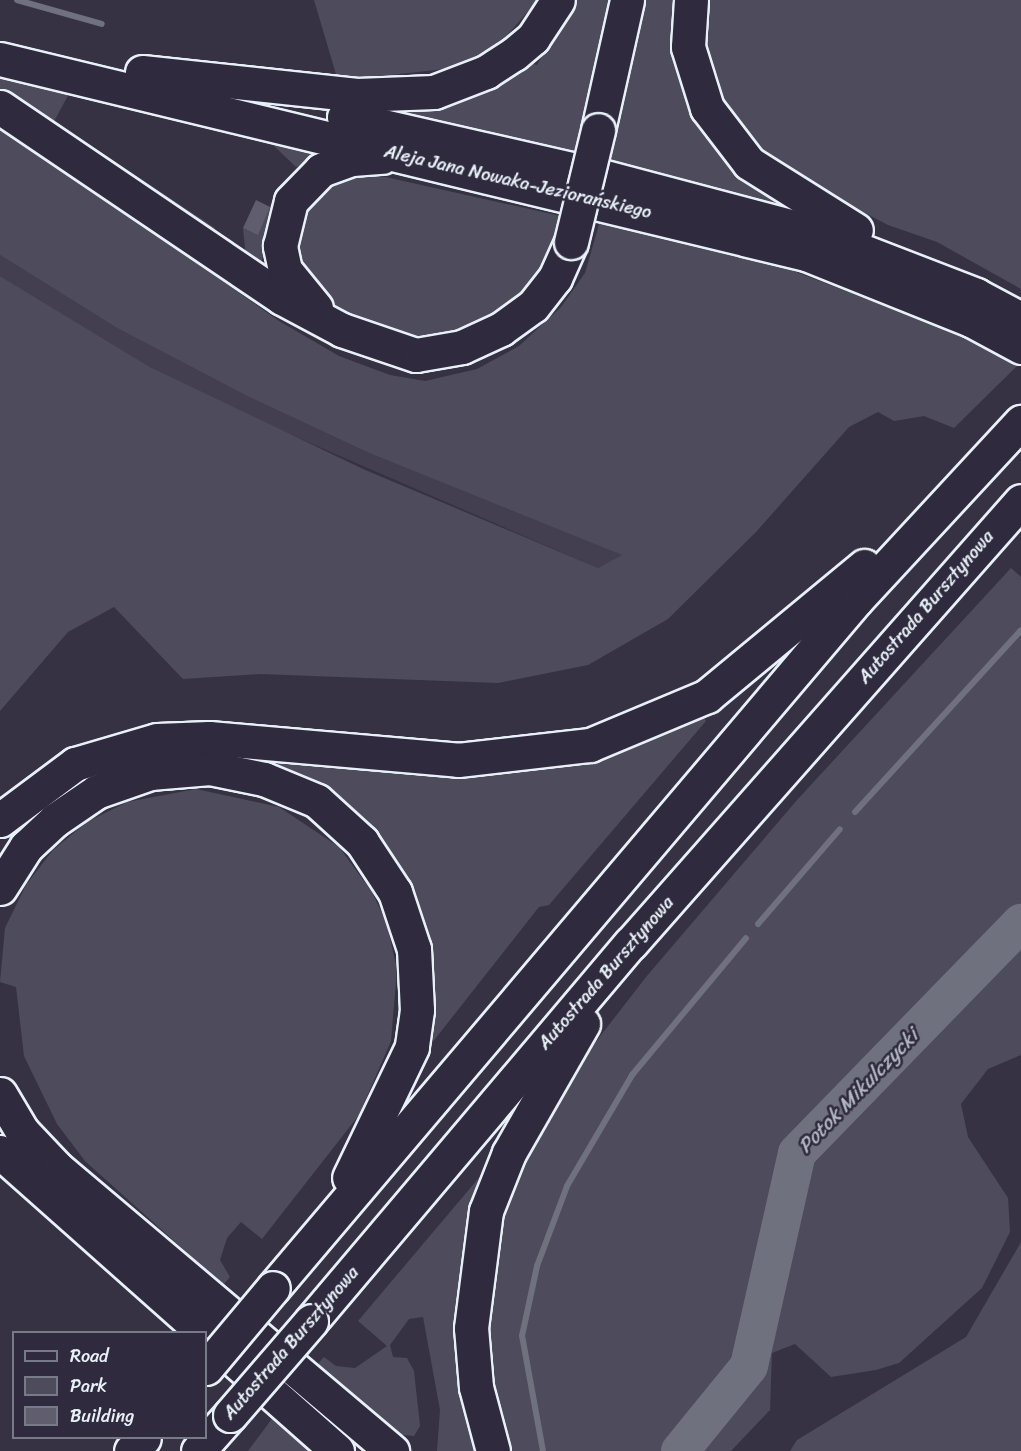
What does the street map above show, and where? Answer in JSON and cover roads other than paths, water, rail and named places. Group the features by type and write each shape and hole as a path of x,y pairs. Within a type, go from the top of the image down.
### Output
{"main road":[{"path":"142,72 357,95 434,92 486,72 514,54 533,38 558,0"},
{"path":"0,107 282,298 342,330 416,355 462,347 501,329 533,306 555,278 572,242 627,0"},
{"path":"691,0 688,47 706,108 748,163 812,206 976,295"},
{"name":"Aleja Jana Nowaka-Jeziorańskiego","path":"0,37 142,72 601,176 779,222 976,295 1021,319"},
{"name":"Aleja Jana Nowaka-Jeziorańskiego","path":"0,59 411,156 806,254 971,320 1021,347"},
{"path":"342,330 302,295 285,270 280,246 291,201 311,176 339,162 411,156"},
{"path":"207,1367 718,760 957,488 1021,422"},
{"path":"0,820 75,764 157,740 209,738 458,760 590,745 646,726 707,696 749,664 957,488"},
{"name":"Autostrada Bursztynowa","path":"198,1451 631,943 1021,501"},
{"path":"0,888 26,847 55,819 96,792 150,773 210,768 264,779 317,801 362,842 396,892 414,949 417,1010 403,1066 326,1225"},
{"path":"494,1451 476,1387 471,1328 486,1211 509,1153 631,943"},
{"path":"0,1094 22,1131 57,1168 392,1451"},
{"path":"0,1152 201,1331"},
{"path":"207,1337 337,1451"},
{"path":"131,1451 142,1439"}],"waterway":[{"path":"17,0 102,24"},
{"path":"855,812 1021,630"},
{"path":"758,924 840,829"},
{"name":"Potok Mikulczycki","path":"680,1451 749,1366 797,1153 1021,923"},
{"path":"543,1451 522,1336 537,1266 567,1186 632,1075 746,938"}]}
